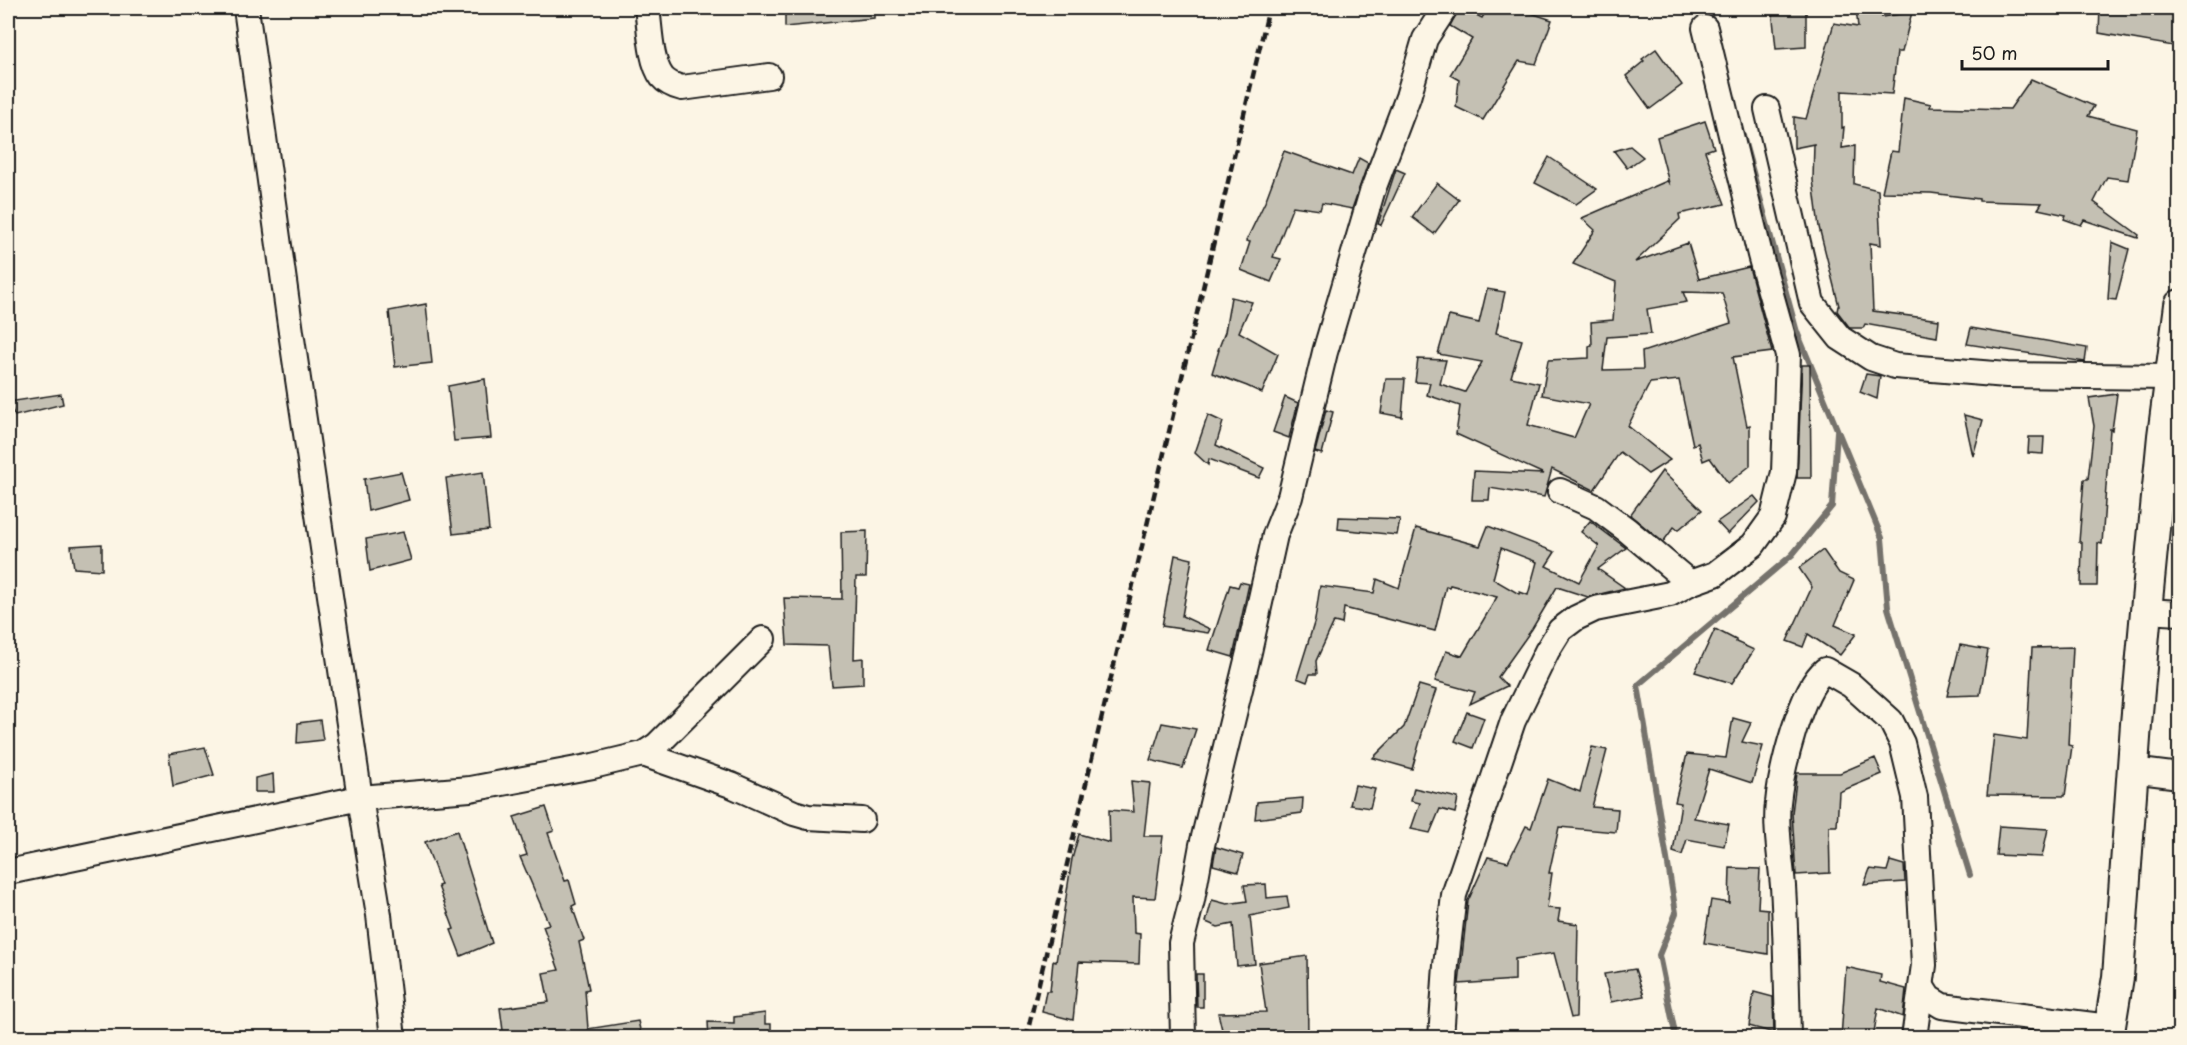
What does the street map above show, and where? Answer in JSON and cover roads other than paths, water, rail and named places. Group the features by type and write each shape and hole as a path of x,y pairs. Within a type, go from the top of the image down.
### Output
{"main road":[{"path":"2108,1032 2118,977 2132,770 2146,611 2170,377 2180,305"}],"street":[{"path":"246,8 291,332 379,915 393,1038"},
{"path":"647,8 655,63 670,85 682,88 769,76"},
{"path":"1183,1038 1181,943 1202,846 1250,652 1270,555 1290,497 1325,352 1372,192 1408,97 1425,39 1445,8"},
{"path":"1441,1038 1454,895 1513,722 1547,651 1560,630 1576,618 1595,609 1670,594 1690,583 1715,574 1753,545 1773,517 1784,472 1788,354 1760,255 1705,28"},
{"path":"1767,109 1812,303 1840,338 1871,358 1895,366 2007,375 2170,377"},
{"path":"1560,491 1596,507 1690,583"},
{"path":"2146,611 2180,613"},
{"path":"8,872 360,798 470,789 593,766 643,754 657,745 763,639"},
{"path":"1788,1038 1787,957 1778,804 1792,737 1808,694 1825,670 1851,685 1890,721 1902,743 1915,797 1924,965 1914,1038"},
{"path":"643,754 731,785 808,817 862,820"},
{"path":"2132,770 2180,776"},
{"path":"1922,987 1929,998 1942,1006 2108,1032"}],"waterway":[{"path":"1708,8 1713,25"},
{"path":"1743,136 1797,332 1882,538 1888,608 1970,875"},
{"path":"1676,1038 1659,955 1676,913 1638,685 1792,555 1832,506 1837,432"}],"railway":[{"path":"1026,1038 1269,8"}]}
